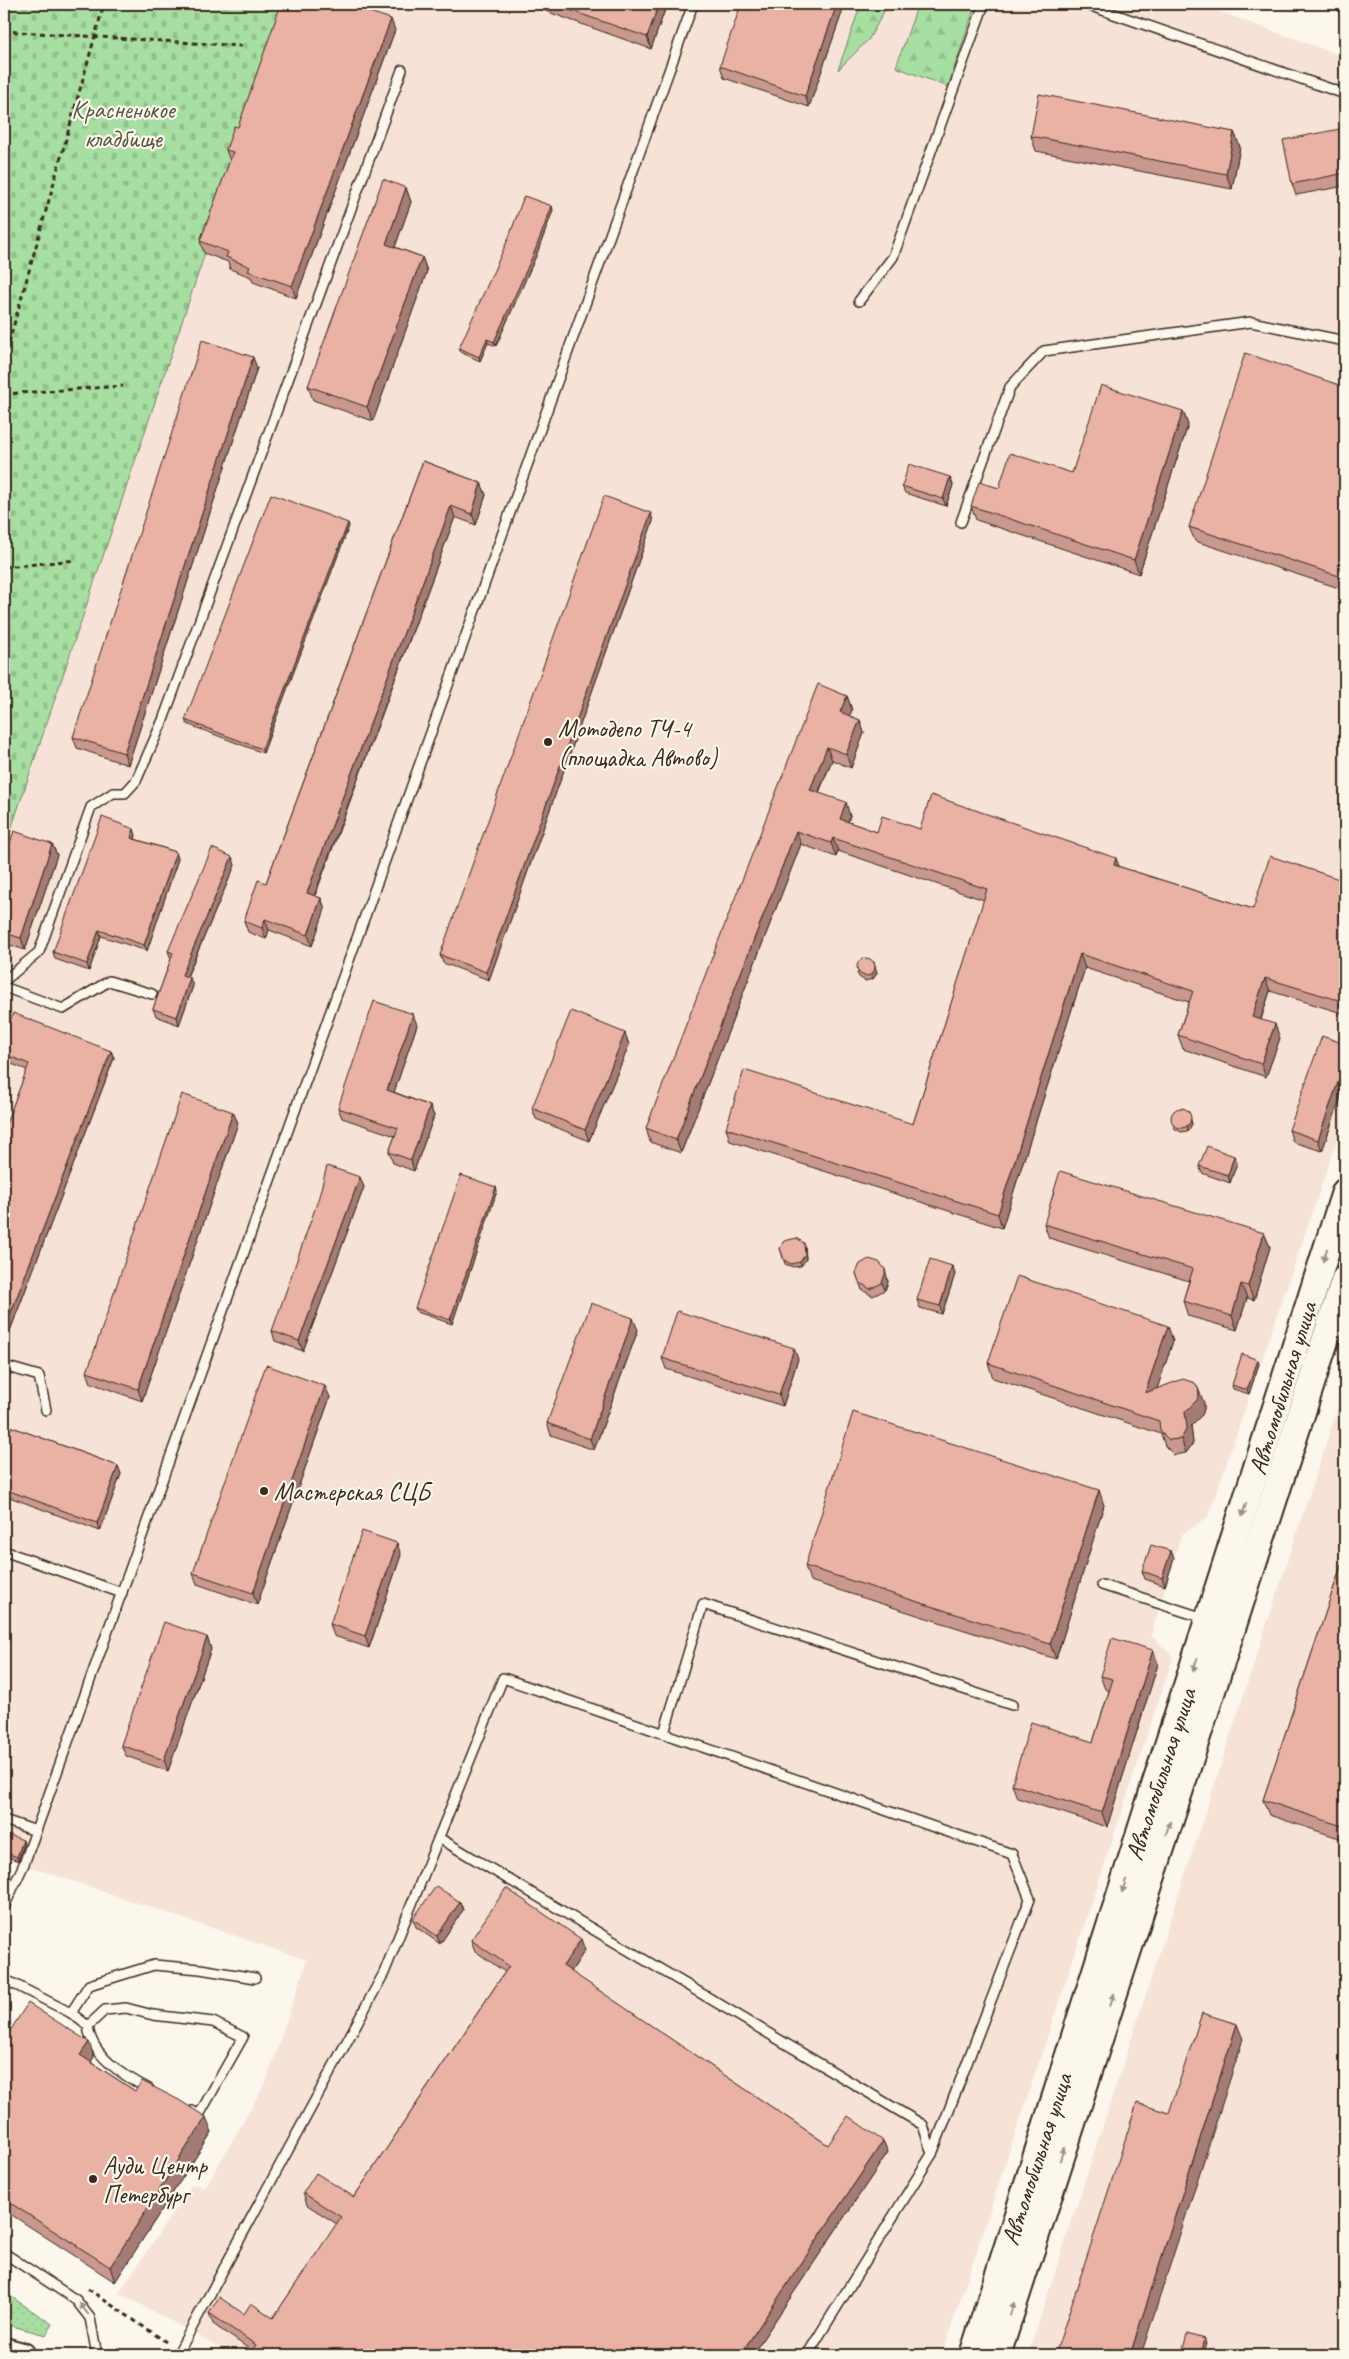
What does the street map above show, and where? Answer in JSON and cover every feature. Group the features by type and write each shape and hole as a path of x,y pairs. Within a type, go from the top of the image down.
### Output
{"main road":[{"name":"Автомобильная улица","path":"973,2355 1210,1620 1345,1192"},
{"name":"Автомобильная улица","path":"997,2355 1345,1279"}],"street":[{"path":"4,2350 23,2355"}],"lane":[{"path":"4,1908 24,1864 36,1831 693,4"},
{"path":"859,301 893,257 984,4"},
{"path":"1088,6 1345,94"},
{"path":"4,981 39,952 91,806 112,793 125,793 136,781 163,720 402,70"},
{"path":"961,522 1010,387 1044,351 1251,322 1345,341"},
{"path":"4,987 63,1009 110,980 152,994"},
{"path":"4,1366 39,1376 46,1410"},
{"path":"4,1552 122,1593"},
{"path":"1102,1585 1210,1620"},
{"path":"664,1734 703,1604 1012,1705"},
{"path":"177,2355 384,1973 503,1678 1012,1854 1030,1899 932,2154 807,2355"},
{"path":"4,1820 36,1831"},
{"path":"438,1838 923,2125 932,2154"},
{"path":"70,2013 89,1985 154,1965 200,1969 255,1978"},
{"path":"4,1979 70,2013 88,2026 89,2039 102,2055 127,2078 159,2094"},
{"path":"88,2026 105,2010 126,2008 153,2016 213,2022 243,2037 199,2115 183,2107"},
{"path":"4,2253 76,2300 90,2318 97,2355"}],"path":[{"path":"4,360 104,4"},
{"path":"4,31 242,46"},
{"path":"4,394 123,386"},
{"path":"4,567 76,560"}],"shaded area":[{"path":"289,4 1198,4 1345,57 1345,1117 1208,1517 1181,1535 1151,1635 1173,1657 942,2355 234,2355 119,2293 192,2184 205,2188 266,2082 307,1960 4,1858 4,850"},
{"path":"1345,1385 1345,2355 1028,2355"}],"green space":[{"name":"Красненькое кладбище","path":"4,4 289,4 4,850"},
{"path":"861,4 888,4 869,39 838,70"},
{"path":"918,4 970,4 975,6 948,87 896,67"},
{"path":"4,2292 52,2324 46,2335 4,2324"}],"building":[{"path":"281,4 345,4 391,19 292,286 248,271 250,267 226,257 228,252 200,241 233,152 226,150 234,126 238,127"},
{"path":"552,4 659,4 647,37"},
{"path":"741,4 837,4 805,96 720,66"},
{"path":"1039,94 1234,132 1226,174 1031,136"},
{"path":"1340,129 1345,154 1345,173 1292,184 1283,140"},
{"path":"383,179 406,188 386,244 422,257 367,407 308,386"},
{"path":"524,196 552,206 534,253 494,342 487,339 479,357 459,348 509,237"},
{"path":"202,340 253,357 124,753 73,737"},
{"path":"1245,353 1345,387 1345,578 1189,527"},
{"path":"1101,385 1183,411 1134,560 971,506 979,482 999,488 1010,453 1072,473"},
{"path":"423,461 481,483 472,514 451,506 307,893 321,898 308,935 265,919 262,928 244,921 258,880 266,883"},
{"path":"909,464 950,477 943,499 902,486"},
{"path":"271,494 348,523 262,749 185,720"},
{"name":"Мотодепо ТЧ-4 (площадка Автово)","path":"604,496 651,513 486,972 440,955"},
{"path":"818,684 847,696 840,712 860,720 846,754 827,747 810,790 846,802 840,819 877,832 882,816 920,829 931,795 1116,858 1114,865 1253,909 1270,856 1345,881 1345,1002 1265,978 1252,1017 1275,1024 1261,1064 1178,1035 1193,991 1080,954 998,1214 726,1128 744,1070 913,1124 987,889 833,838 831,843 796,831 676,1140 646,1128"},
{"path":"102,817 134,829 131,838 176,852 144,945 99,930 87,964 53,952"},
{"path":"14,831 52,844 21,938 4,933 4,860"},
{"path":"212,848 232,857 182,975 190,978 177,1017 153,1009 173,953 168,951"},
{"path":"862,958 870,958 875,963 873,974 862,976 857,971 857,963"},
{"path":"374,1001 413,1014 387,1090 430,1106 411,1160 389,1152 398,1128 338,1108"},
{"path":"571,1011 625,1033 585,1130 532,1108"},
{"path":"13,1013 111,1051 4,1328 4,1214 6,1209 4,1209 4,1129 29,1064 4,1054 4,1039"},
{"path":"1322,1036 1345,1044 1345,1062 1318,1140 1289,1130"},
{"path":"182,1094 233,1112 138,1389 87,1372"},
{"path":"1181,1108 1188,1111 1191,1118 1188,1125 1181,1128 1174,1125 1171,1118 1174,1111"},
{"path":"1207,1146 1234,1156 1228,1175 1199,1166"},
{"path":"327,1166 360,1177 299,1341 272,1331 318,1200"},
{"path":"1060,1171 1264,1233 1248,1286 1241,1284 1232,1316 1183,1301 1193,1269 1044,1224"},
{"path":"461,1175 496,1187 450,1320 415,1308"},
{"path":"797,1238 804,1243 805,1255 800,1262 791,1264 784,1260 780,1248 784,1241"},
{"path":"869,1259 879,1262 885,1269 882,1283 870,1289 859,1282 856,1273 860,1264"},
{"path":"930,1259 952,1266 940,1306 917,1300"},
{"path":"1017,1276 1168,1326 1145,1393 1183,1379 1195,1383 1199,1394 1197,1400 1185,1412 1187,1428 1181,1439 1169,1440 1160,1431 1159,1421 988,1363"},
{"path":"591,1303 633,1318 590,1439 547,1423"},
{"path":"677,1311 794,1348 779,1395 662,1358"},
{"path":"1242,1354 1258,1360 1247,1390 1232,1385"},
{"name":"Мастерская СЦБ","path":"266,1365 325,1386 253,1593 193,1573"},
{"path":"853,1412 1099,1490 1050,1644 805,1566"},
{"path":"4,1424 118,1466 97,1523 4,1489"},
{"path":"362,1531 397,1543 365,1636 330,1624"},
{"path":"1151,1545 1171,1551 1162,1578 1142,1571"},
{"path":"1345,1554 1345,1827 1263,1800"},
{"path":"164,1622 207,1637 164,1760 121,1745"},
{"path":"1112,1638 1153,1650 1102,1813 1012,1784 1031,1722 1093,1742 1113,1679 1100,1676"},
{"path":"4,1833 23,1840 17,1857 4,1852"},
{"path":"436,1886 460,1902 437,1936 413,1919"},
{"path":"506,1888 581,1939 563,1966 828,2145 848,2116 883,2141 740,2355 250,2355 256,2345 209,2313 219,2297 244,2314 251,2303 273,2318 341,2217 303,2193 316,2173 354,2197 509,1966 471,1940"},
{"name":"Ауди Центр Петербург","path":"28,2003 89,2042 80,2055 135,2091 142,2081 179,2100 206,2117 110,2267 4,2199 4,2040"},
{"path":"1202,2013 1237,2024 1130,2355 1055,2355 1137,2103 1169,2113"},
{"path":"1187,2334 1204,2339 1200,2355 1182,2353"}],"place":[{"name":"Мотодепо ТЧ-4 (площадка Автово)","path":"548,742"},
{"name":"Мастерская СЦБ","path":"264,1491"},
{"name":"Ауди Центр Петербург","path":"93,2179"}]}
